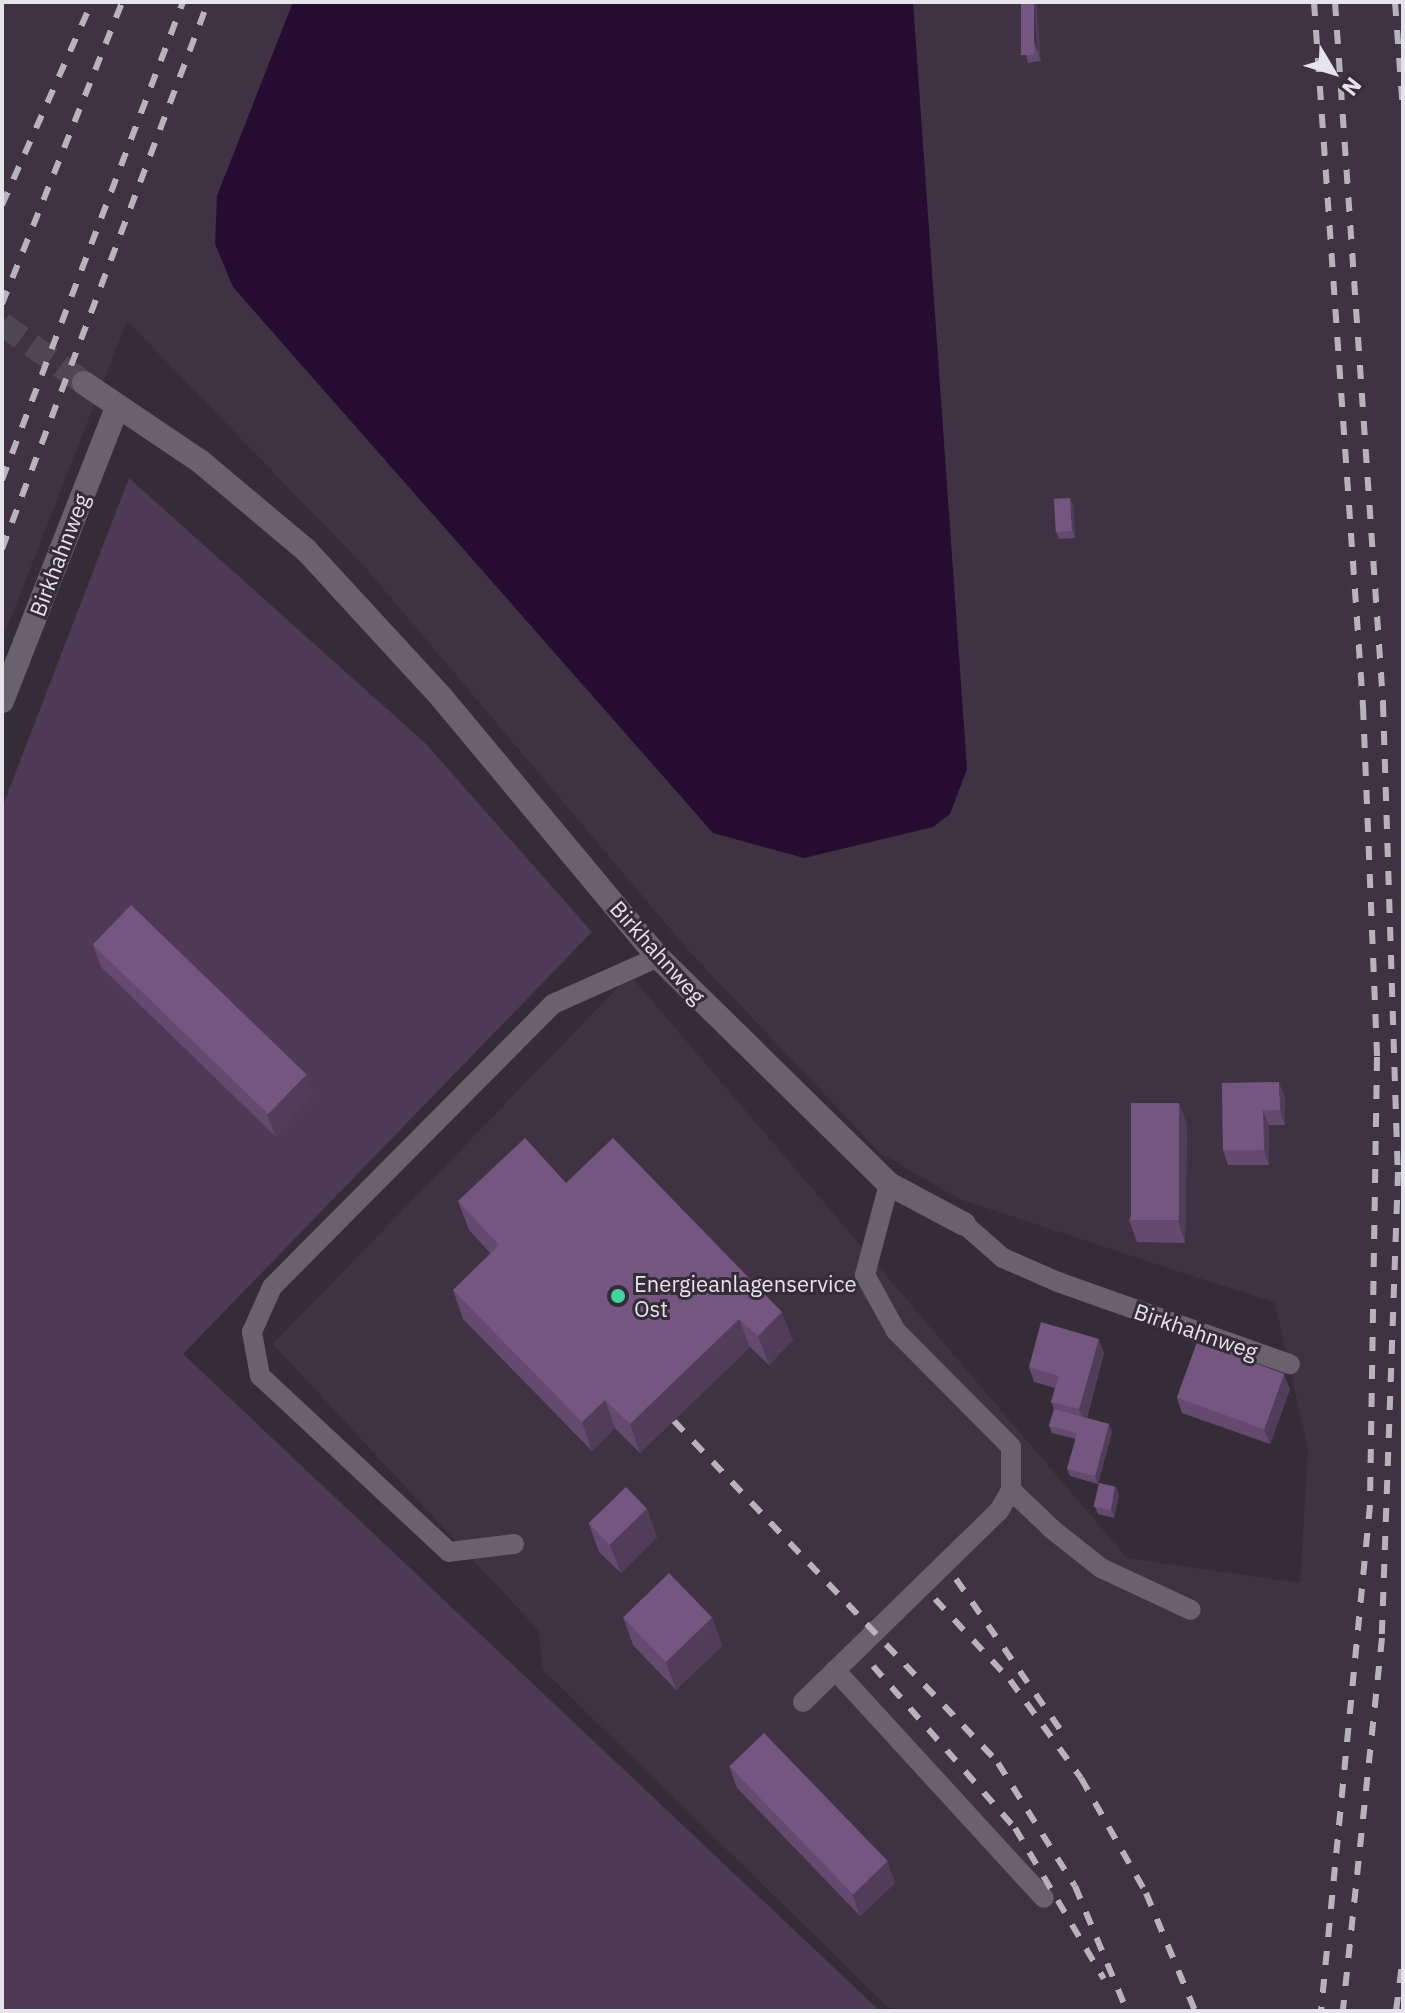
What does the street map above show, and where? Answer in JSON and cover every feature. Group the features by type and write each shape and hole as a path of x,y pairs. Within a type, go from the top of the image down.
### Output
{"street":[{"name":"Birkhahnweg","path":"84,383 116,410 201,462 306,550 442,698 658,957 889,1184 964,1224"},
{"name":"Birkhahnweg","path":"2,701 116,410"}],"lane":[{"path":"514,1544 449,1552 260,1376 252,1332 272,1287 553,1004 658,957"},
{"path":"803,1702 999,1511 1011,1490 1011,1447 896,1331 865,1275 889,1184"},
{"name":"Birkhahnweg","path":"964,1224 1003,1258 1058,1282 1290,1364"},
{"path":"1011,1490 1101,1568 1191,1610"},
{"path":"835,1670 1044,1898"}],"shaded area":[{"path":"2,2 1403,2 1403,2011 892,2011 542,1669 539,1631 273,1344 630,975 1127,1558 1300,1583 1308,1449 1275,1303 959,1199 880,1153 688,950 364,566 127,321 2,641"},
{"path":"293,2 913,2 967,769 950,814 933,827 804,858 713,833 233,287 215,244 217,196"},
{"path":"129,478 426,744 592,932 183,1354 880,2011 2,2011 2,808"}],"building":[{"path":"1021,2 1034,2 1034,55 1021,55"},
{"path":"1070,498 1072,531 1056,532 1054,499"},
{"path":"131,905 307,1074 268,1114 93,945"},
{"path":"1279,1082 1280,1110 1263,1110 1264,1150 1223,1150 1222,1083"},
{"path":"1131,1103 1179,1103 1179,1220 1131,1220"},
{"name":"Energieanlagenservice Ost","path":"525,1138 566,1183 613,1138 782,1312 758,1336 739,1319 630,1424 605,1400 582,1422 453,1290 499,1245 458,1201"},
{"path":"1041,1322 1099,1339 1079,1409 1051,1402 1059,1376 1029,1367"},
{"path":"1197,1342 1284,1374 1264,1429 1177,1397"},
{"path":"1054,1409 1109,1424 1095,1476 1067,1469 1077,1433 1049,1426"},
{"path":"1099,1483 1116,1487 1110,1510 1094,1506"},
{"path":"626,1487 647,1509 609,1545 589,1523"},
{"path":"669,1573 712,1618 666,1662 623,1617"},
{"path":"764,1733 888,1861 853,1894 729,1766"}],"tunnel":[{"path":"2,324 84,383"}],"railway":[{"path":"2,205 92,2"},
{"path":"2,304 122,2"},
{"path":"2,480 183,2"},
{"path":"2,549 208,2"},
{"path":"1314,2 1363,706 1377,1057 1370,1505 1321,2011"},
{"path":"1335,2 1383,703 1398,1172 1382,1638 1343,2011"},
{"path":"1395,2 1403,110"},
{"path":"674,1421 998,1763 1075,1886 1127,2011"},
{"path":"956,1579 1064,1735"},
{"path":"935,1599 1010,1680 1081,1778 1146,1893 1195,2011"},
{"path":"873,1666 1015,1828 1104,1979"},
{"path":"1396,2011 1403,1956"}],"place":[{"name":"Energieanlagenservice Ost","path":"618,1296"}]}
